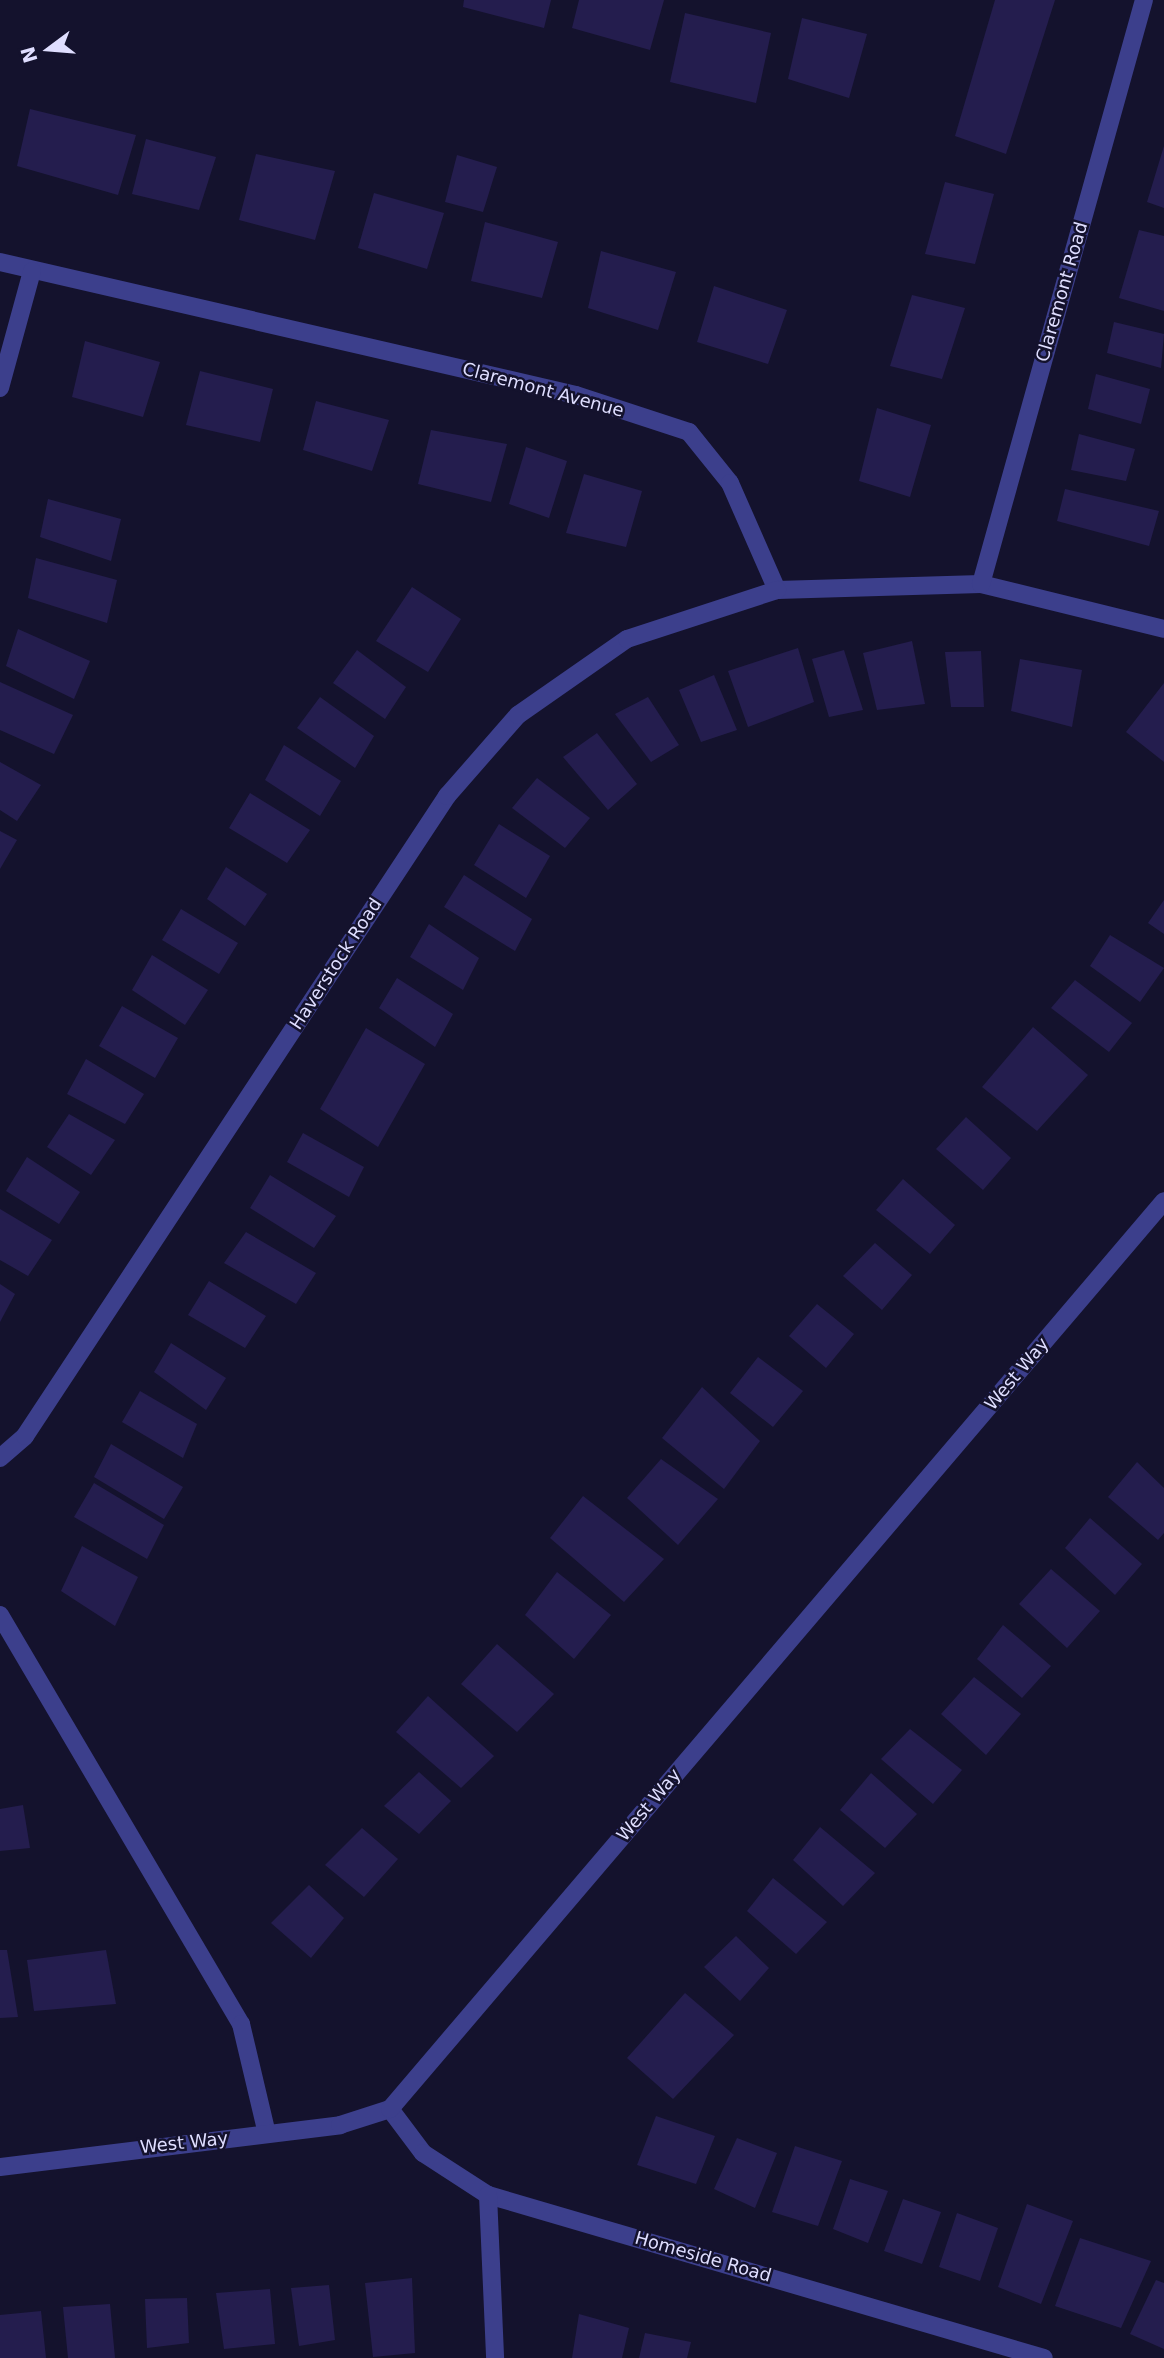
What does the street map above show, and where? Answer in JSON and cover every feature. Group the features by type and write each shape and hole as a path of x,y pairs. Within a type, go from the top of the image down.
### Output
{"street":[{"name":"Claremont Road","path":"981,584 1143,0"},
{"name":"Claremont Avenue","path":"0,262 576,395 689,432 730,482 777,590"},
{"path":"0,387 33,271"},
{"path":"777,590 981,584 1164,629"},
{"name":"Haverstock Road","path":"0,1458 25,1436 447,796 517,715 627,639 777,590"},
{"name":"West Way","path":"0,2167 340,2125 390,2109 1164,1201"},
{"path":"0,1615 241,2024 267,2134"},
{"name":"Homeside Road","path":"390,2109 423,2153 488,2195 1044,2358"},
{"path":"488,2195 495,2358"}],"building":[{"path":"464,0 551,0 544,28 463,7"},
{"path":"579,0 664,0 650,50 572,28"},
{"path":"995,0 1055,0 1006,154 955,136"},
{"path":"685,13 771,33 756,103 670,82"},
{"path":"802,18 867,34 849,98 788,79"},
{"path":"30,109 136,135 118,195 17,166"},
{"path":"146,139 216,157 199,210 132,194"},
{"path":"1164,146 1164,208 1147,202"},
{"path":"256,154 335,171 315,240 239,220"},
{"path":"457,155 497,167 483,212 445,202"},
{"path":"945,182 994,194 975,264 925,254"},
{"path":"374,193 444,213 427,269 358,248"},
{"path":"485,222 558,242 542,298 471,281"},
{"path":"1139,230 1164,236 1164,311 1119,298"},
{"path":"601,251 676,272 658,330 588,308"},
{"path":"714,286 787,310 768,364 697,342"},
{"path":"912,295 965,308 942,379 890,366"},
{"path":"1114,322 1164,334 1161,368 1107,353"},
{"path":"85,341 160,362 143,417 72,397"},
{"path":"200,371 273,389 260,442 186,425"},
{"path":"1096,374 1150,389 1141,424 1088,409"},
{"path":"316,401 389,420 372,471 303,450"},
{"path":"877,408 931,425 910,497 859,481"},
{"path":"431,430 507,444 491,502 418,484"},
{"path":"1079,434 1135,449 1126,481 1071,470"},
{"path":"526,447 567,461 549,518 509,504"},
{"path":"584,474 642,491 626,547 566,533"},
{"path":"1065,489 1159,511 1149,546 1057,521"},
{"path":"48,499 121,519 111,561 40,537"},
{"path":"36,558 117,580 107,623 28,598"},
{"path":"412,587 461,619 428,672 376,641"},
{"path":"18,629 90,661 74,699 6,666"},
{"path":"912,641 925,704 877,710 863,653"},
{"path":"798,648 814,702 748,727 728,671"},
{"path":"357,650 406,687 385,719 333,683"},
{"path":"844,650 863,710 829,717 812,659"},
{"path":"981,651 984,707 951,707 945,652"},
{"path":"1020,659 1082,670 1072,727 1011,711"},
{"path":"714,675 737,730 701,742 679,690"},
{"path":"0,682 73,715 54,754 0,730"},
{"path":"1164,683 1164,762 1126,732"},
{"path":"320,697 374,736 355,768 297,728"},
{"path":"648,697 679,745 651,762 615,714"},
{"path":"597,733 637,784 608,810 563,757"},
{"path":"284,745 341,781 320,816 265,780"},
{"path":"0,762 41,785 17,821 0,810"},
{"path":"537,778 590,818 565,848 512,808"},
{"path":"250,793 310,830 287,863 229,828"},
{"path":"499,824 550,856 526,898 474,865"},
{"path":"0,831 17,840 0,869"},
{"path":"226,867 267,894 245,926 207,899"},
{"path":"464,875 532,919 515,951 444,907"},
{"path":"1164,900 1164,934 1148,923"},
{"path":"181,909 238,943 219,974 162,940"},
{"path":"429,924 479,958 463,990 410,957"},
{"path":"1110,935 1164,968 1140,1002 1090,966"},
{"path":"152,955 208,990 185,1025 132,990"},
{"path":"397,978 453,1014 435,1047 379,1008"},
{"path":"1075,980 1132,1023 1109,1052 1051,1008"},
{"path":"122,1006 178,1038 155,1078 99,1046"},
{"path":"1033,1027 1088,1075 1037,1131 982,1087"},
{"path":"366,1028 425,1064 378,1147 320,1109"},
{"path":"86,1059 144,1094 125,1124 67,1094"},
{"path":"69,1114 115,1140 91,1175 47,1147"},
{"path":"966,1117 1011,1158 983,1190 936,1149"},
{"path":"303,1133 364,1167 349,1197 287,1162"},
{"path":"27,1157 80,1192 59,1224 6,1191"},
{"path":"270,1175 336,1216 314,1248 250,1208"},
{"path":"903,1179 955,1225 930,1254 876,1210"},
{"path":"0,1209 52,1240 28,1276 0,1260"},
{"path":"246,1232 316,1273 296,1304 224,1263"},
{"path":"875,1243 912,1275 882,1310 843,1276"},
{"path":"209,1281 266,1316 245,1348 188,1315"},
{"path":"0,1284 15,1294 0,1322"},
{"path":"817,1304 854,1334 826,1368 789,1336"},
{"path":"171,1343 226,1378 206,1410 154,1372"},
{"path":"758,1357 803,1391 773,1427 730,1393"},
{"path":"702,1387 760,1441 724,1489 662,1438"},
{"path":"140,1391 197,1424 183,1458 122,1422"},
{"path":"111,1444 183,1487 164,1519 94,1477"},
{"path":"661,1459 718,1499 678,1545 627,1498"},
{"path":"1137,1462 1164,1488 1164,1533 1158,1540 1108,1497"},
{"path":"94,1483 164,1525 147,1559 74,1517"},
{"path":"583,1496 664,1559 624,1602 550,1538"},
{"path":"1090,1518 1142,1564 1115,1595 1065,1548"},
{"path":"82,1546 138,1577 115,1626 61,1591"},
{"path":"1051,1569 1100,1611 1067,1648 1019,1604"},
{"path":"557,1572 611,1615 574,1659 525,1615"},
{"path":"1003,1625 1051,1666 1022,1698 977,1659"},
{"path":"497,1644 554,1694 517,1732 461,1684"},
{"path":"974,1677 1021,1714 986,1755 941,1714"},
{"path":"428,1696 494,1756 461,1788 396,1732"},
{"path":"910,1729 962,1770 933,1804 881,1759"},
{"path":"419,1772 451,1801 419,1834 384,1806"},
{"path":"871,1773 917,1814 885,1848 840,1810"},
{"path":"23,1805 30,1848 0,1851 0,1809"},
{"path":"820,1827 875,1873 843,1906 793,1860"},
{"path":"362,1828 398,1859 364,1897 325,1865"},
{"path":"773,1878 827,1922 796,1954 747,1911"},
{"path":"309,1885 344,1918 311,1958 271,1923"},
{"path":"736,1936 769,1968 740,2001 704,1967"},
{"path":"0,1950 7,1950 18,2017 0,2018"},
{"path":"106,1950 116,2004 34,2011 27,1960"},
{"path":"685,1993 734,2035 673,2099 627,2058"},
{"path":"656,2116 715,2136 696,2184 637,2165"},
{"path":"737,2138 777,2153 755,2208 714,2189"},
{"path":"795,2146 842,2161 818,2226 772,2212"},
{"path":"850,2179 888,2191 868,2243 833,2229"},
{"path":"903,2199 941,2212 922,2264 884,2251"},
{"path":"1027,2204 1073,2221 1041,2304 998,2287"},
{"path":"957,2213 998,2228 980,2281 939,2267"},
{"path":"1080,2238 1151,2261 1121,2328 1055,2306"},
{"path":"412,2278 415,2353 373,2357 365,2283"},
{"path":"1156,2280 1164,2283 1164,2349 1130,2334"},
{"path":"329,2285 335,2340 299,2346 291,2288"},
{"path":"270,2289 275,2344 224,2349 216,2293"},
{"path":"187,2298 189,2343 147,2348 145,2299"},
{"path":"110,2304 115,2358 68,2358 63,2307"},
{"path":"41,2311 46,2358 0,2358 0,2315"},
{"path":"579,2314 629,2328 622,2358 572,2358"},
{"path":"645,2333 691,2342 687,2358 639,2358"}]}
